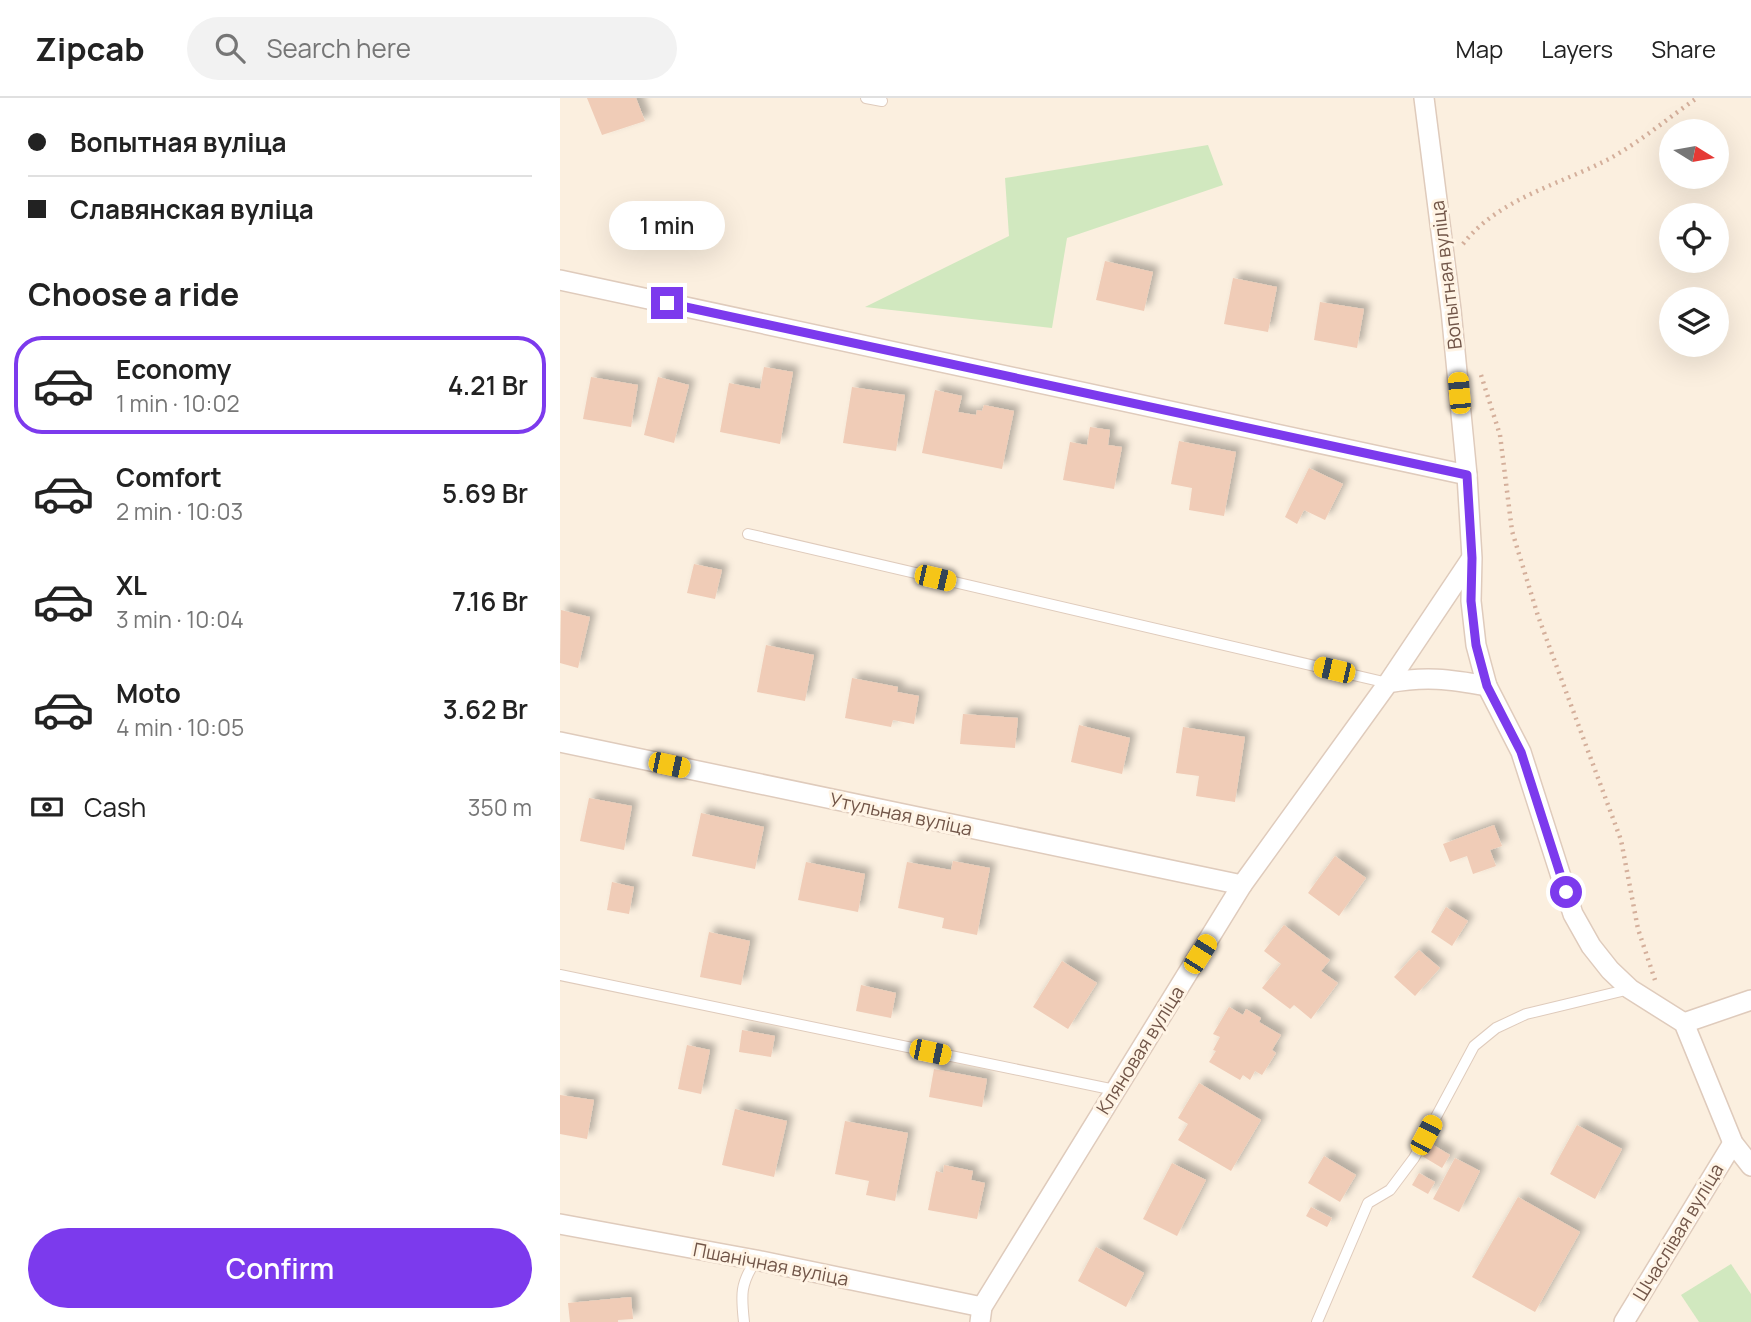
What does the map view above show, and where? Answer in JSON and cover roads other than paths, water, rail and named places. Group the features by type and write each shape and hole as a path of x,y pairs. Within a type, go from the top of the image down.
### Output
{"street":[{"name":"Вопытная вуліца","path":"1424,98 1446,267 1467,475 1473,623 1487,686 1521,752 1573,914 1591,946 1630,989 1684,1023"},
{"path":"560,279 1467,475"},
{"name":"Кляновая вуліца","path":"981,1314 1115,1090 1242,886 1388,683 1472,558"},
{"path":"1388,683 1418,677 1487,686"},
{"name":"Утульная вуліца","path":"560,742 1242,886"},
{"path":"1751,1000 1684,1023 1732,1143 1751,1166"},
{"name":"Шчаслівая вуліца","path":"1624,1322 1732,1143"},
{"name":"Пшанічная вуліца","path":"560,1224 756,1260 981,1314"}],"lane":[{"path":"866,98 882,101"},
{"path":"748,534 1388,683"},
{"path":"560,975 1115,1090"},
{"path":"1317,1322 1368,1203 1390,1190 1414,1158 1474,1046 1496,1027 1526,1014 1630,989"},
{"path":"744,1322 741,1292 746,1275 756,1260"}]}
